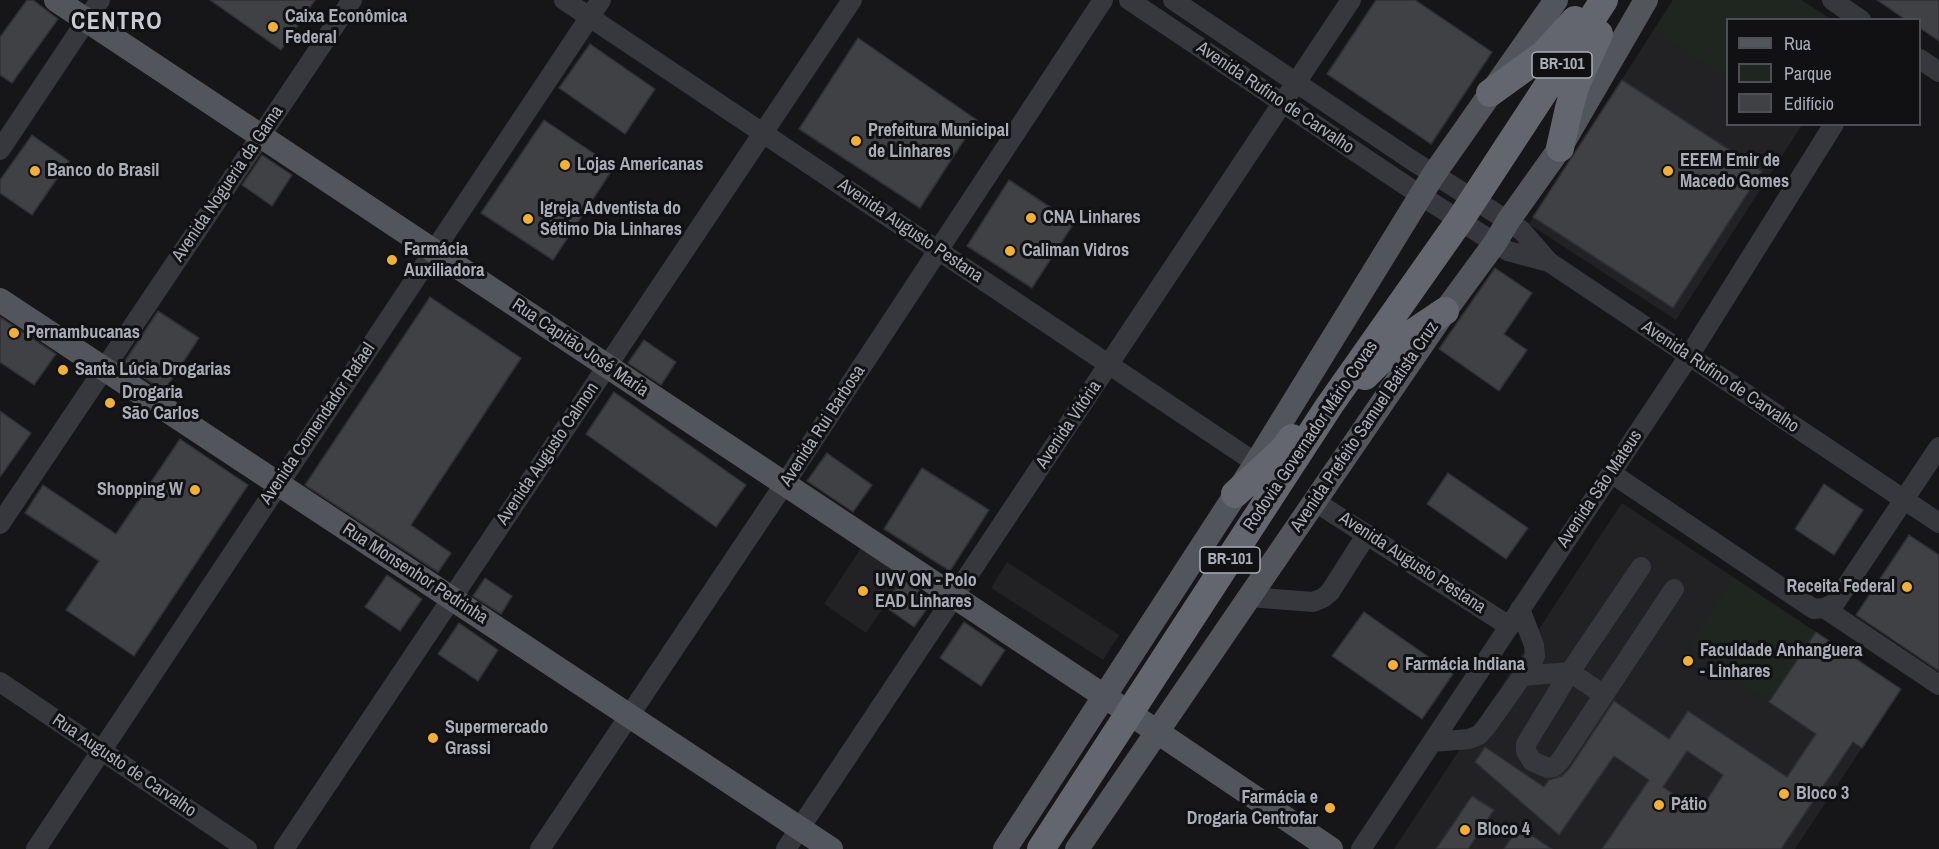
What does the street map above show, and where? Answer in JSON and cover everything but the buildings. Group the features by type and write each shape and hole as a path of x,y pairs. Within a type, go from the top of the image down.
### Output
{"highway":[{"path":"1490,93 1544,54 1592,0"},
{"name":"BR-101","path":"1467,209 1604,0"},
{"path":"1560,148 1576,84 1615,0"},
{"name":"Rodovia Governador Mário Covas","path":"1041,849 1329,406 1467,209"},
{"path":"1329,406 1367,374 1399,342 1445,310"},
{"path":"1235,495 1283,450 1319,400 1361,358"}],"main road":[{"name":"Rua Capitão José Maria","path":"56,0 1158,732"},
{"path":"1005,849 1256,463 1420,195 1556,0"},
{"name":"Avenida Prefeito Samuel Batista Cruz","path":"1077,849 1445,310 1495,243 1560,148 1646,0"},
{"name":"Rua Monsenhor Pedrinha","path":"0,300 831,849"},
{"path":"1158,732 1331,849"}],"street":[{"path":"0,150 100,0"},
{"name":"Avenida Nogueria da Gama","path":"0,524 352,0"},
{"name":"Avenida Augusto Pestana","path":"564,0 1256,463"},
{"name":"Avenida Comendador Rafael","path":"36,849 601,0"},
{"name":"Avenida Augusto Calmon","path":"284,849 852,0"},
{"name":"Avenida Rui Barbosa","path":"540,849 785,483 1103,0"},
{"name":"Avenida Rufino de Carvalho","path":"1129,0 1420,195 1508,221 1522,231 1549,262 1939,523"},
{"name":"Avenida Rufino de Carvalho","path":"1173,0 1434,174 1467,209"},
{"name":"Avenida Vitória","path":"786,849 1351,0"},
{"path":"1840,2 1859,18"},
{"path":"1921,60 1939,72"},
{"name":"Avenida São Mateus","path":"1360,849 1689,356 1833,126"},
{"path":"1467,209 1495,243 1508,251 1549,262"},
{"path":"1611,473 1814,609 1830,606 1939,447"},
{"name":"Avenida Augusto Pestana","path":"1314,501 1509,626"},
{"path":"1249,597 1313,602 1323,598 1330,592 1367,534"},
{"path":"1641,567 1570,672 1526,744 1532,761 1548,768 1554,767 1560,761 1674,589"},
{"path":"1830,606 1939,685"},
{"path":"1432,742 1469,739 1479,735 1522,676 1535,656 1534,645 1520,609"},
{"path":"1522,676 1570,672 1604,695"},
{"name":"Rua Augusto de Carvalho","path":"0,682 247,849"}],"shaded area":[{"name":"EEEM Emir de Macedo Gomes","path":"1673,0 1801,0 1829,18 1726,18 1726,126 1801,126 1676,320 1529,224"},
{"name":"Faculdade Anhanguera - Linhares","path":"1622,503 1901,689 1795,849 1394,849"},
{"name":"UVV ON - Polo EAD Linhares","path":"861,548 904,577 866,633 824,604"},
{"path":"1007,562 1119,635 1103,660 991,588"}],"green space":[{"path":"1673,0 1801,0 1826,16 1825,18 1726,18 1726,77 1654,30"},
{"path":"1734,578 1816,632 1769,702 1688,647"}],"place":[{"name":"Caixa Econômica Federal","path":"273,27"},
{"name":"Prefeitura Municipal de Linhares","path":"856,141"},
{"name":"Lojas Americanas","path":"565,165"},
{"name":"Banco do Brasil","path":"35,171"},
{"name":"EEEM Emir de Macedo Gomes","path":"1668,171"},
{"name":"CNA Linhares","path":"1031,218"},
{"name":"Igreja Adventista do Sétimo Dia Linhares","path":"528,219"},
{"name":"Caliman Vidros","path":"1010,251"},
{"name":"Farmácia Auxiliadora","path":"392,260"},
{"name":"Pernambucanas","path":"14,333"},
{"name":"Santa Lúcia Drogarias","path":"63,370"},
{"name":"Drogaria São Carlos","path":"110,403"},
{"name":"Shopping W","path":"195,490"},
{"name":"Receita Federal","path":"1907,587"},
{"name":"UVV ON - Polo EAD Linhares","path":"863,591"},
{"name":"Faculdade Anhanguera - Linhares","path":"1688,661"},
{"name":"Farmácia Indiana","path":"1393,665"},
{"name":"Supermercado Grassi","path":"433,738"},
{"name":"Bloco 3","path":"1784,794"},
{"name":"Pátio","path":"1659,805"},
{"name":"Farmácia e Drogaria Centrofar","path":"1330,808"},
{"name":"Bloco 4","path":"1465,830"}],"district":[{"name":"CENTRO","path":"117,23"}]}
